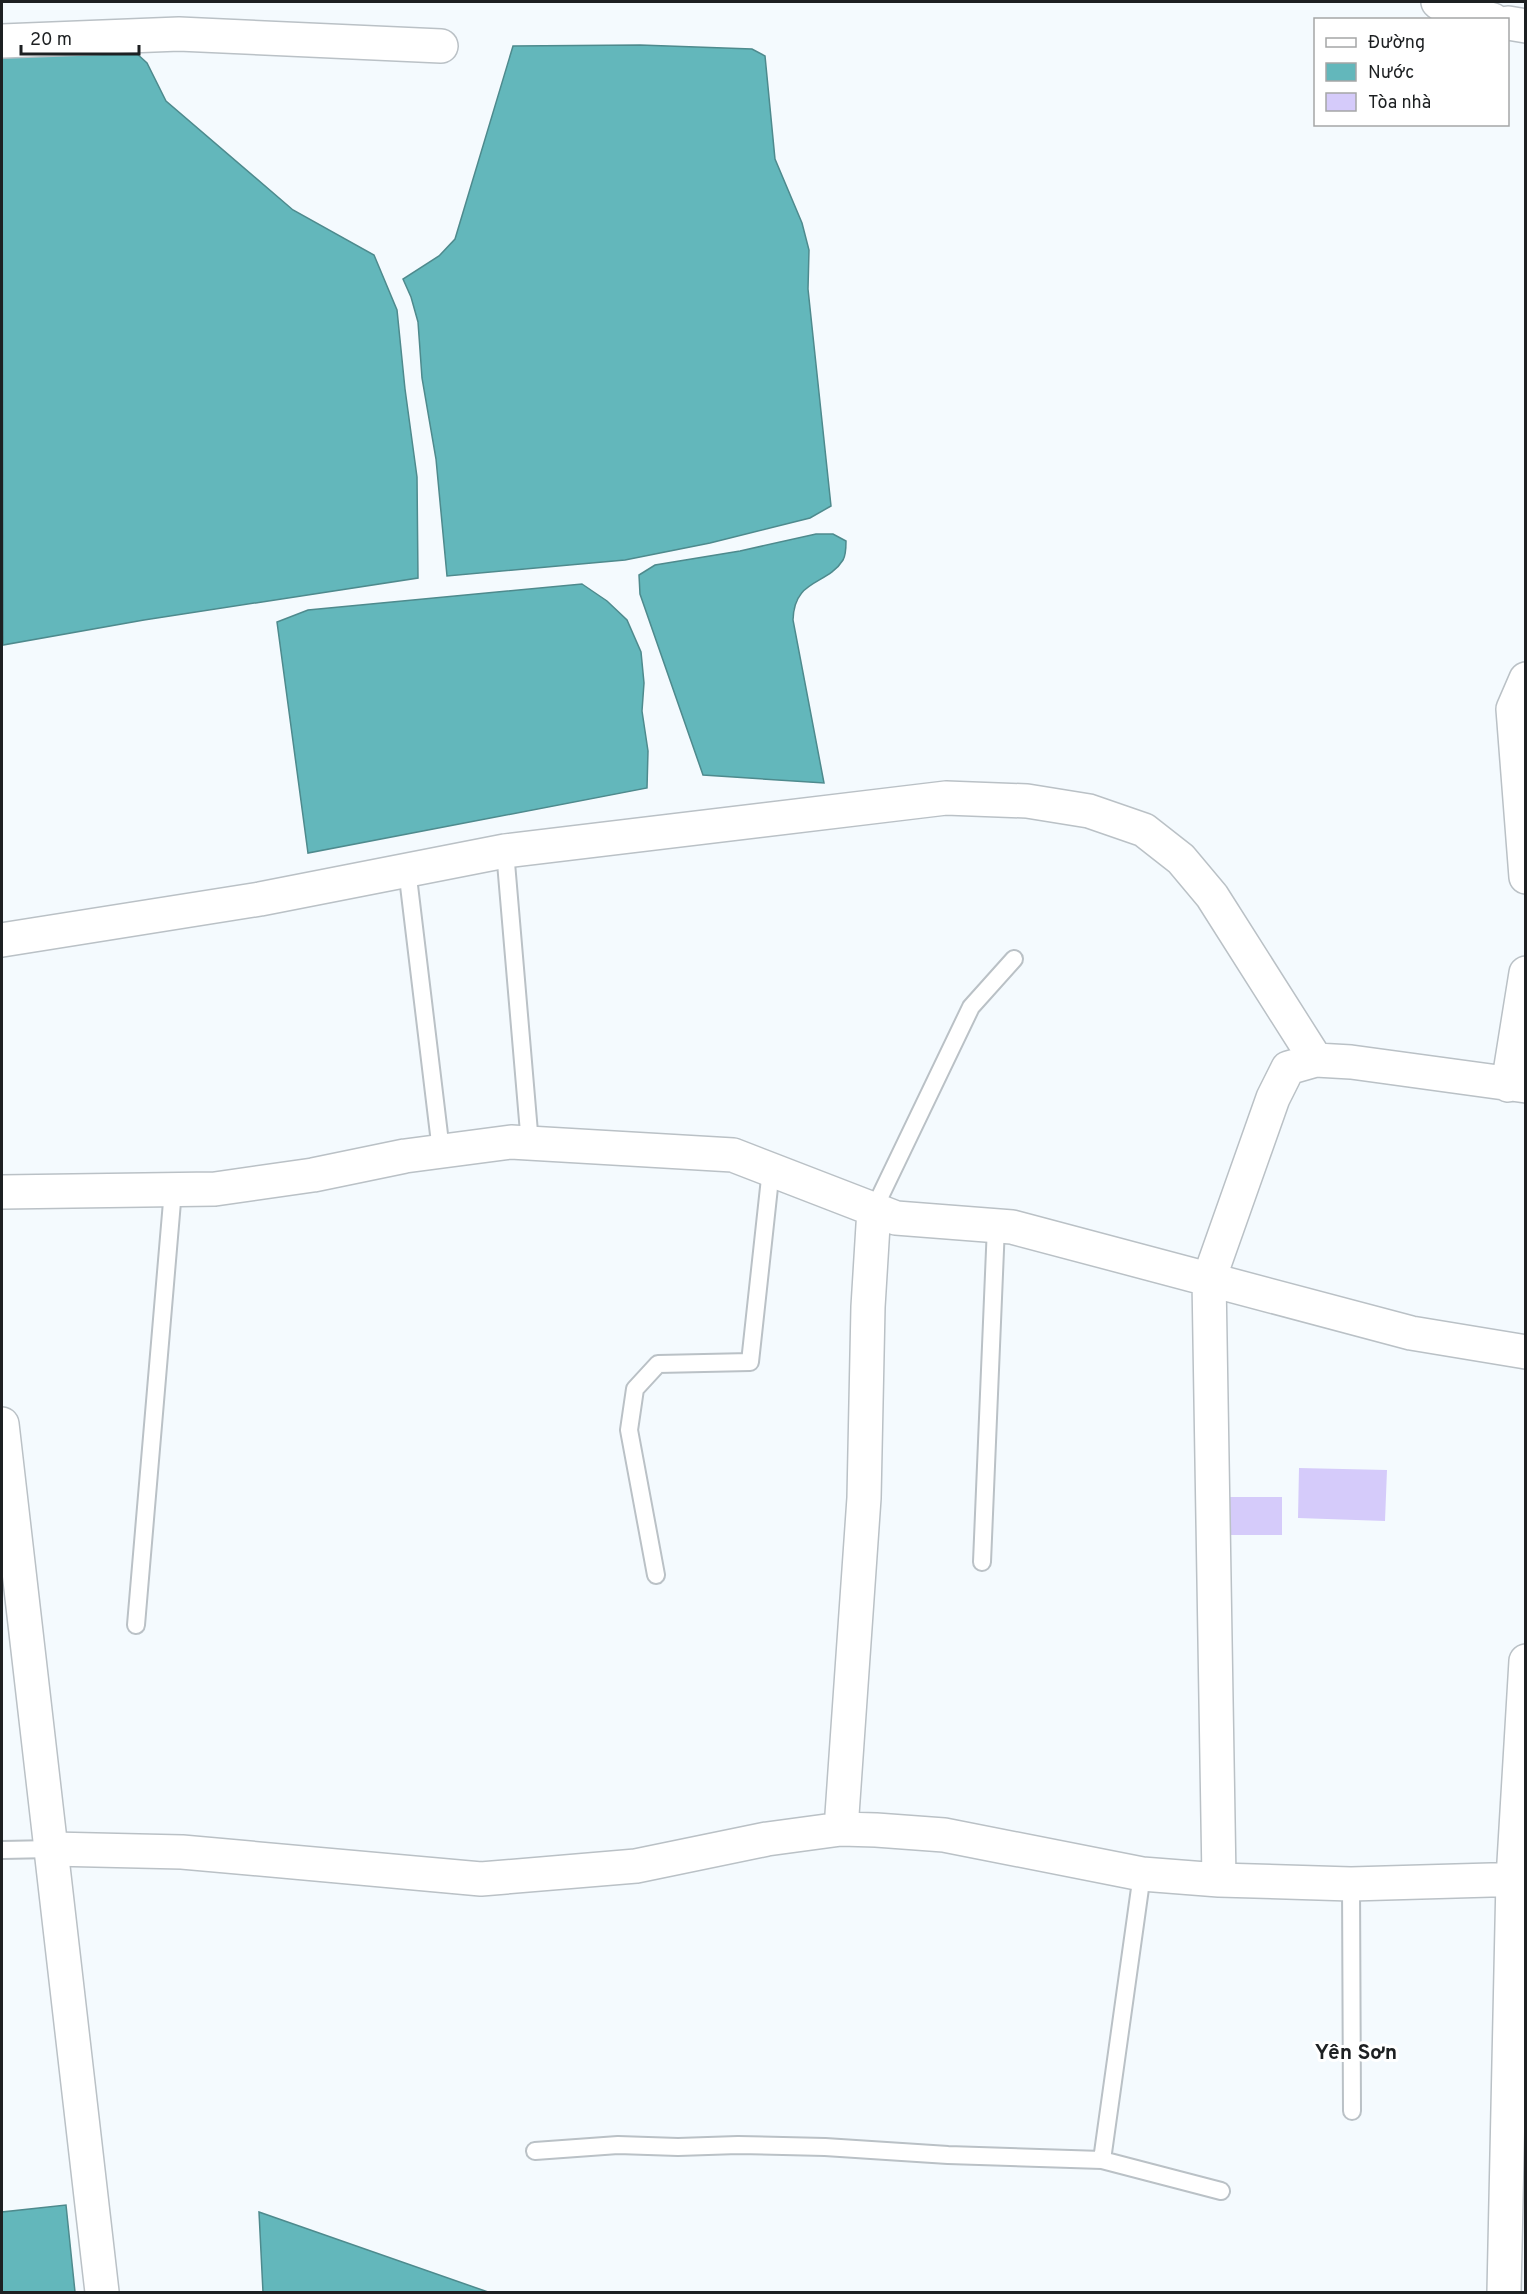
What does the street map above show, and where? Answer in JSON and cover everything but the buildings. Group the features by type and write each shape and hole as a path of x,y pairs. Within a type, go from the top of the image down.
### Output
{"street":[{"path":"1438,2 1445,7 1486,18"},
{"path":"1509,22 1526,26"},
{"path":"2,41 179,34 441,46"},
{"path":"1526,679 1513,709 1526,877"},
{"path":"2,940 260,899 505,851 946,798 1027,801 1089,810 1144,830 1181,859 1212,896 1316,1060"},
{"path":"1219,1880 1209,1279 1273,1098 1288,1068 1316,1060 1351,1062 1517,1085 1526,972"},
{"path":"2,1192 215,1189 313,1175 405,1156 511,1142 733,1155 896,1218 1012,1227 1411,1333 1526,1352"},
{"path":"841,1829 864,1498 868,1307 874,1209"},
{"path":"2,1424 102,2292"},
{"path":"1504,2292 1526,1661"},
{"path":"52,1850 182,1852 481,1879 636,1866 767,1839 841,1829 944,1835 1142,1874 1219,1880 1351,1884 1519,1879"}],"lane":[{"path":"505,851 531,1144"},
{"path":"407,869 441,1151"},
{"path":"874,1209 970,1006 1014,959"},
{"path":"656,1575 629,1430 635,1389 658,1364 750,1362 771,1169"},
{"path":"136,1625 173,1190"},
{"path":"982,1562 996,1226"},
{"path":"2,1850 52,1850"},
{"path":"1102,2160 1142,1874"},
{"path":"1351,1884 1353,2111"},
{"path":"535,2151 618,2145 825,2147 948,2155 1102,2160 1221,2191"}],"water":[{"path":"640,45 752,49 765,56 775,159 802,223 809,250 808,289 831,506 810,518 710,543 625,560 447,576 436,459 422,378 418,322 403,279 439,256 455,239 513,46"},
{"path":"135,52 147,63 166,101 293,210 374,255 397,310 417,477 418,578 144,620 3,645 2,56"},
{"path":"816,534 833,534 846,541 843,560 829,574 805,589 795,606 793,620 824,783 703,775 640,594 639,575 655,565 740,551"},
{"path":"582,584 607,601 627,620 641,652 644,683 642,711 648,751 647,788 308,853 277,622 308,610"},
{"path":"66,2205 75,2292 2,2292 2,2212"},
{"path":"259,2212 488,2292 263,2292"}],"district":[{"name":"Yên Sơn","path":"1356,2053"}]}
